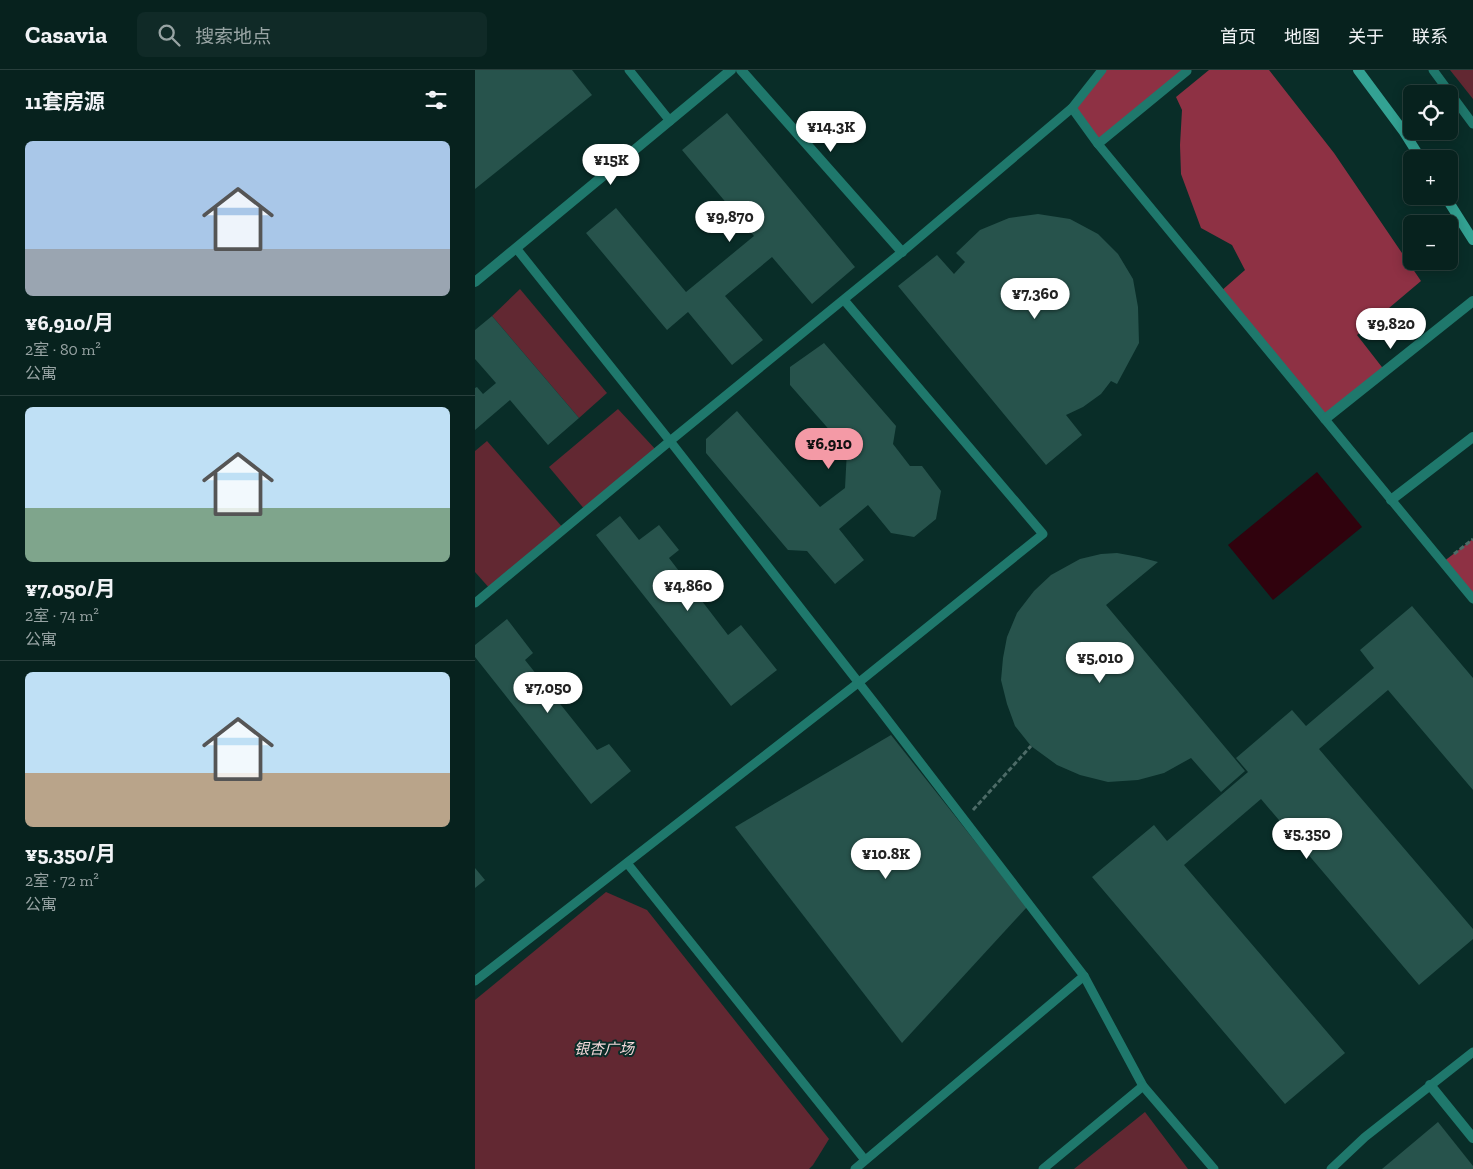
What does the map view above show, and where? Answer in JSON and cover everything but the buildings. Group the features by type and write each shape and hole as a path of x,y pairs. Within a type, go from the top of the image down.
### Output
{"street":[{"path":"475,282 731,70"},
{"path":"741,70 902,252"},
{"path":"1358,70 1415,150"},
{"path":"1451,205 1473,240"},
{"path":"1325,419 1473,300"},
{"path":"1391,500 1473,437"},
{"path":"1430,1085 1473,1138"}],"lane":[{"path":"629,70 670,121"},
{"path":"475,603 902,252 1072,108 1101,70"},
{"path":"1433,70 1473,124"},
{"path":"1098,144 1187,71"},
{"path":"1072,108 1098,144 1473,599"},
{"path":"516,248 670,441 1084,976 1143,1086 1214,1169"},
{"path":"475,981 858,683 1043,534 843,300"},
{"path":"627,863 865,1160"},
{"path":"855,1169 1084,976"},
{"path":"1331,1169 1365,1137 1473,1052"},
{"path":"1043,1169 1143,1086"}],"path":[{"path":"1443,562 1473,539"},
{"path":"963,821 1031,746"}],"green space":[{"path":"1450,70 1473,70 1473,99"},
{"path":"520,289 607,393 579,418 492,316"},
{"path":"618,409 657,451 586,511 549,467"},
{"path":"487,441 564,529 491,590 475,572 475,451"},
{"name":"银杏广场","path":"606,892 647,910 829,1139 809,1169 475,1169 475,1000"},
{"path":"1145,1112 1188,1169 1074,1169"}],"shaded area":[{"path":"1102,70 1188,70 1098,144 1072,108"},
{"path":"1209,70 1269,70 1334,153 1403,255 1403,270 1414,270 1421,281 1357,335 1385,371 1325,419 1220,292 1245,270 1232,245 1201,228 1181,174 1182,110 1176,97"},
{"path":"1317,472 1362,527 1273,600 1228,545"},
{"path":"1473,539 1473,599 1443,562"}]}
